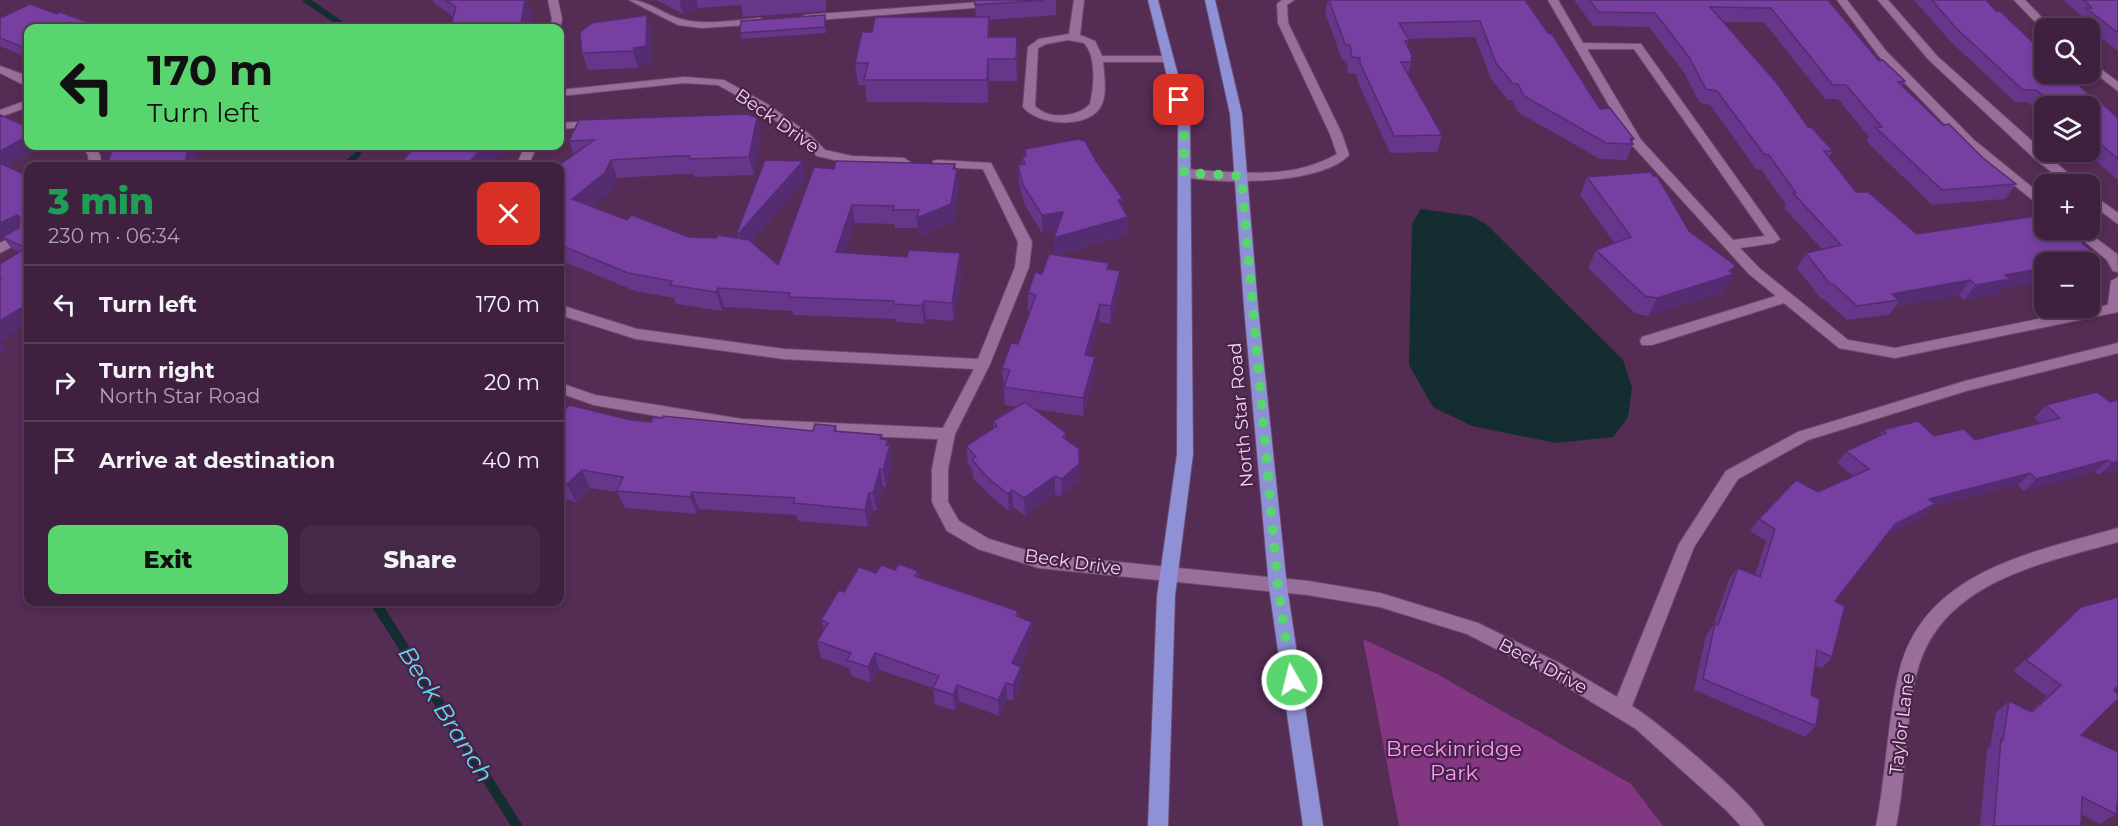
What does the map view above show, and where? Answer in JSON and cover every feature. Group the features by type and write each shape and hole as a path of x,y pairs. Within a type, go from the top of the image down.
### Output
{"main road":[{"path":"1153,0 1184,120 1185,454 1169,575 1158,826"},
{"name":"North Star Road","path":"1210,0 1220,33 1236,114 1278,587 1313,826"}],"street":[{"path":"553,0 556,24"},
{"path":"634,0 678,22 702,25 773,20"},
{"path":"1074,38 1079,0"},
{"path":"1184,173 1241,176 1286,174 1330,165 1343,155 1336,134 1283,23 1282,4 1288,0"},
{"path":"1553,0 1636,142 1754,271 1844,344 1895,353 2114,308 2118,282"},
{"path":"1842,0 1882,53 1970,143 2034,195"},
{"path":"1883,0 1933,58 2061,174"},
{"path":"2019,0 2037,18"},
{"path":"796,18 1007,3"},
{"path":"1085,39 1092,45 1097,59 1098,101 1093,110 1082,116 1063,118 1043,117 1032,112 1029,107 1033,47 1043,41 1085,39"},
{"path":"1580,46 1636,46 1774,239 1730,245"},
{"path":"1097,59 1168,59"},
{"path":"0,69 24,81"},
{"path":"2100,73 2118,88"},
{"name":"Beck Drive","path":"564,93 684,80 720,82 777,116 804,136 821,153 852,160 987,166 1024,242 1022,267 983,364 947,434 940,469 940,502 953,526 984,544 1039,561 1278,587 1308,588 1380,600 1472,628 1555,670 1642,723 1734,804 1754,826"},
{"path":"0,114 24,105"},
{"path":"754,117 777,116"},
{"path":"564,126 605,123"},
{"path":"2100,205 2118,220"},
{"path":"0,249 24,235"},
{"path":"2090,240 2112,257 2118,268"},
{"path":"1647,341 1787,297"},
{"path":"564,311 636,334 784,354 983,364"},
{"path":"1621,710 1687,544 1732,474 1803,436 1965,386 2118,348"},
{"path":"564,389 594,400 741,425 947,434"},
{"name":"Taylor Lane","path":"1886,826 1893,794 1907,673 1924,627 1951,600 1982,580 2022,563 2118,535"}],"green space":[{"name":"Breckinridge Park","path":"1363,639 1437,674 1631,784 1663,826 1399,826"}],"shaded area":[{"path":"1421,209 1471,216 1486,224 1623,360 1632,388 1628,417 1613,437 1556,443 1472,426 1433,407 1409,365 1412,224"}],"building":[{"path":"446,0 525,0 521,24 451,24 456,7"},
{"path":"974,0 1044,0 975,5"},
{"path":"1329,0 1525,0 1548,33 1552,34 1600,109 1610,108 1634,139 1630,139 1633,144 1606,143 1524,96 1518,84 1513,84 1496,63 1480,21 1399,23 1409,40 1405,41 1412,55 1411,62 1401,62 1442,135 1394,136 1360,63 1360,58 1352,57 1350,45 1345,44"},
{"path":"1589,0 1828,0 1879,61 1883,60 1905,81 1898,82 1943,125 1949,124 1983,158 2016,184 1942,190 1875,127 1882,127 1846,85 1833,85 1771,8 1710,7 1776,82 1808,127 1811,127 1833,151 1824,151 1856,192 1868,192 1917,234 2034,216 2034,240 2079,240 2092,252 2034,252 2034,270 2005,275 2010,279 1976,285 1970,280 1892,294 1899,300 1857,306 1833,284 1830,284 1806,253 1841,245 1793,193 1796,193 1769,155 1764,154 1717,91 1706,89 1689,57 1655,13 1599,12"},
{"path":"1932,0 1986,0 2034,43 2034,84 2078,84 2091,96 2044,96 2036,90 2023,90 1956,28"},
{"path":"2084,0 2118,0 2118,33 2086,8 2092,8"},
{"path":"30,4 93,24 24,24 24,48 0,38 0,18"},
{"path":"647,15 646,46 634,48 633,51 582,53 580,32 592,23"},
{"path":"825,15 825,27 740,33 741,21"},
{"path":"875,17 989,17 988,37 1017,37 1016,59 988,59 987,80 864,80 868,63 855,63 862,32 872,32"},
{"path":"2100,102 2118,118 2118,159 2100,144"},
{"path":"747,114 757,118 749,157 689,159 690,156 678,156 611,160 605,173 572,199 627,220 632,215 689,237 716,238 718,235 749,240 778,265 814,167 834,169 836,161 955,164 953,169 957,169 951,204 917,218 919,210 893,210 894,206 852,205 836,252 907,257 909,250 960,253 952,303 924,301 922,306 894,304 894,301 789,297 790,293 718,288 716,292 670,285 672,281 628,273 564,247 564,162 594,140 569,141 579,120"},
{"path":"0,115 24,125 24,138 0,151"},
{"path":"1078,139 1085,141 1123,199 1118,200 1128,217 1054,238 1063,212 1042,215 1023,185 1018,165 1025,164 1022,156 1026,156 1025,149"},
{"path":"112,150 188,150 185,162 108,162"},
{"path":"412,150 480,150 470,162 402,162"},
{"path":"765,160 803,161 739,233 737,232"},
{"path":"0,163 24,174 24,202 22,202 24,203 24,247 2,237 19,228 20,217 17,215 0,223"},
{"path":"1651,172 1653,176 1657,176 1689,231 1736,266 1729,271 1734,274 1657,298 1645,296 1596,250 1631,237 1587,177"},
{"path":"24,249 24,306 0,321 1,279 0,264"},
{"path":"1049,254 1109,263 1107,269 1120,271 1111,306 1100,304 1085,355 1095,357 1083,398 1004,387 1010,370 1002,368 1011,343 1018,344 1036,295 1028,293 1035,272 1042,274"},
{"path":"2097,392 2110,402 2118,400 2118,461 2112,463 2108,460 2036,479 2030,473 1929,499 1935,504 1895,524 1835,601 1845,606 1832,657 1817,650 1811,695 1820,699 1816,726 1703,679 1715,623 1718,625 1738,568 1760,577 1775,529 1759,519 1796,480 1818,492 1869,469 1846,451 1886,433 1883,430 1918,421 1934,436 1964,429 1975,440 2060,418 2046,405"},
{"path":"1025,402 1066,433 1063,437 1079,449 1079,464 1062,479 1055,476 1024,498 1012,490 1008,494 988,478 972,460 976,457 966,446 997,426 993,421"},
{"path":"569,405 631,420 651,422 653,417 663,418 663,416 813,431 815,424 836,426 834,431 882,435 880,439 888,440 886,445 890,445 883,470 880,469 873,493 869,493 865,510 793,503 795,498 692,492 690,497 617,491 623,477 582,470 567,484 564,483 565,410"},
{"path":"899,564 918,571 915,576 1018,611 1016,616 1032,622 1012,663 1021,667 1013,685 1006,683 998,700 957,685 953,695 933,688 939,676 875,653 868,667 847,660 851,653 817,641 828,623 821,620 839,590 844,592 859,567 876,573 881,565 895,570"},
{"path":"2118,597 2118,686 2114,690 2118,694 2118,699 2081,735 2118,752 2116,814 2082,797 2081,826 1994,826 2001,739 2003,740 2009,701 2032,712 2061,685 2026,660 2081,607"}],"waterway":[{"name":"Beck Branch","path":"306,0 341,24"},
{"name":"Beck Branch","path":"349,162 359,150"},
{"name":"Beck Branch","path":"378,606 517,826"}],"route":[{"path":"1179,100 1184,120 1184,173 1241,176 1278,587 1292,680"}]}
